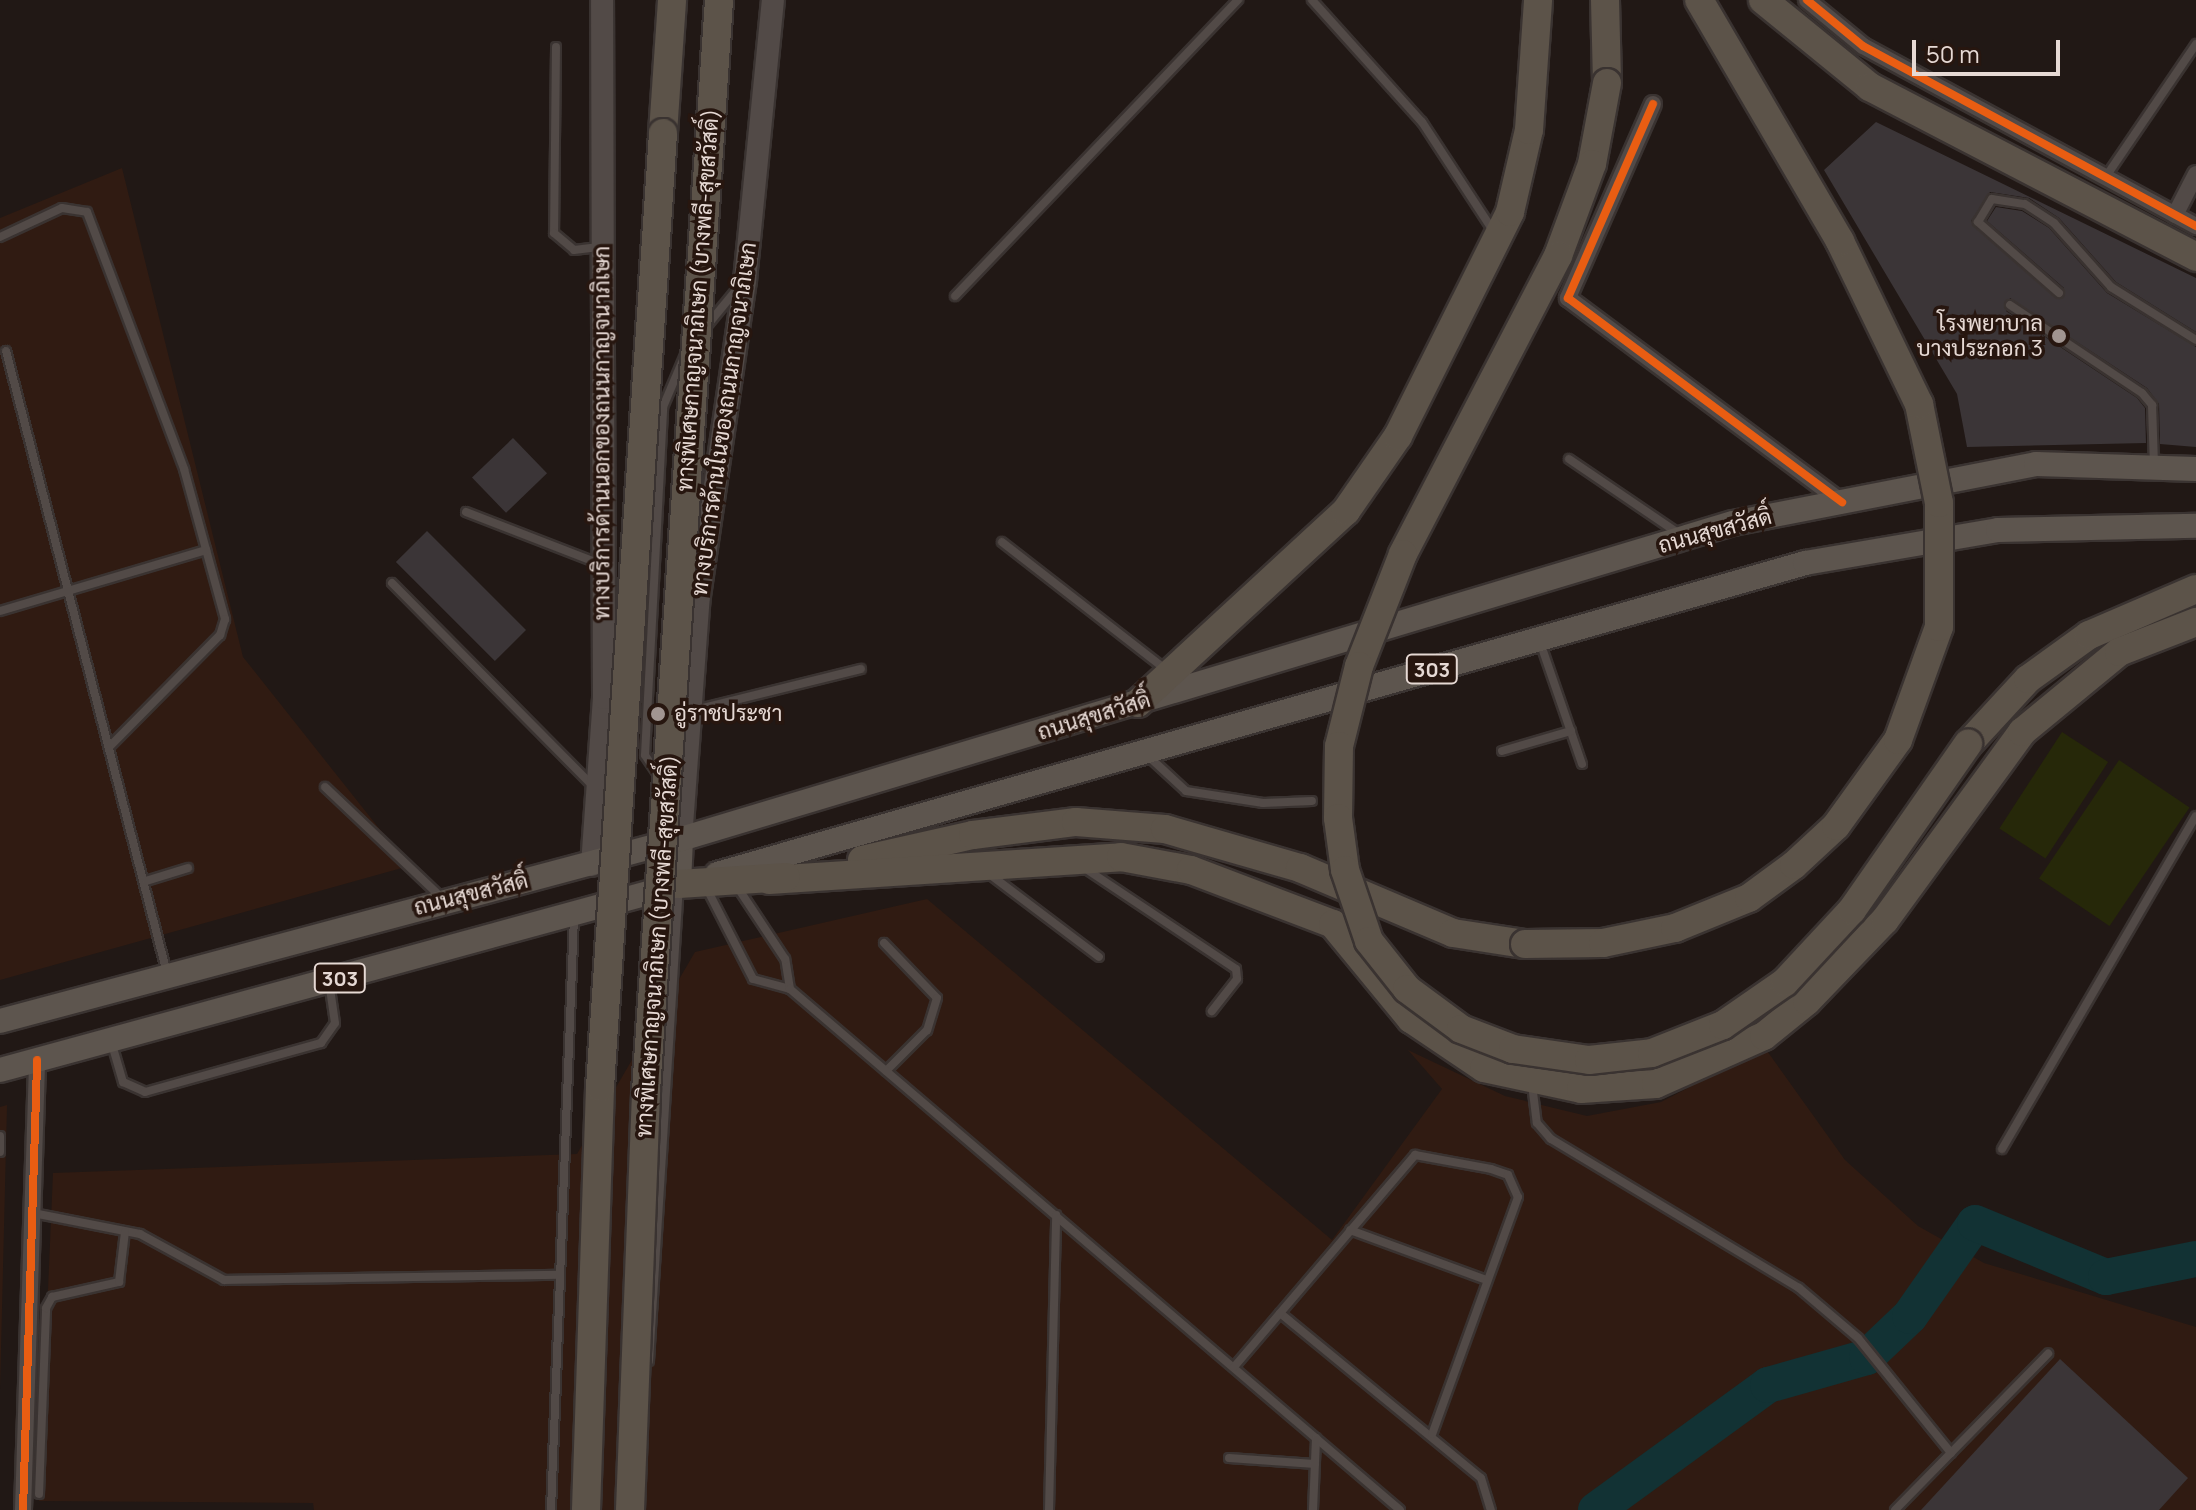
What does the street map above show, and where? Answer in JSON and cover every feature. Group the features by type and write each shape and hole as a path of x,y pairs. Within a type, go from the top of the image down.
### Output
{"highway":[{"name":"ทางพิเศษกาญจนาภิเษก (บางพลี-สุขสวัสดิ์)","path":"586,1510 600,1087 672,0"},
{"name":"ทางพิเศษกาญจนาภิเษก (บางพลี-สุขสวัสดิ์)","path":"630,1510 646,1091 719,0"},
{"path":"1138,703 1346,511 1398,436 1498,238 1529,130 1538,0"},
{"path":"1605,0 1607,83 1592,164 1558,256 1403,554 1359,666 1339,746 1338,818 1345,870 1369,941 1407,989 1461,1029 1513,1049 1589,1060 1652,1053 1723,1025 1785,982 1852,910 1968,744 2028,679 2089,635 2196,589"},
{"path":"769,880 973,835 1076,822 1165,829 1300,868 1453,933 1525,944 1603,943 1675,928 1749,898 1794,865 1836,826 1898,740 1939,627 1939,503 1919,404 1840,241 1699,0"},
{"path":"1763,0 1870,87 2196,257"},
{"path":"692,884 735,884 1121,857 1191,870 1315,914 1333,924 1366,971 1436,1041 1532,1082 1581,1089 1656,1084 1764,1036 1885,920 2022,732 2119,652 2196,622"}],"main road":[{"name":"ทางบริการด้านนอกของถนนกาญจนาภิเษก","path":"592,865 603,564 602,0"},
{"name":"ทางบริการด้านในของถนนกาญจนาภิเษก","path":"681,839 699,596 745,280 773,0"},
{"name":"ถนนสุขสวัสดิ์","path":"0,1021 445,900 592,865 1685,537 2036,464 2196,469"},
{"name":"ถนนสุขสวัสดิ์","path":"0,1070 692,884 1710,587 1912,541 2085,524 2196,526"},
{"path":"681,839 692,884"}],"street":[{"path":"1807,0 1863,46 2196,226"},
{"path":"1653,104 1568,298 1842,502"},
{"path":"2175,215 2196,174"},
{"path":"23,1510 37,1060"}],"lane":[{"path":"955,296 1238,0"},
{"path":"1312,0 1422,122 1498,238"},
{"path":"2105,178 2196,44"},
{"path":"556,47 554,233 574,250 601,247"},
{"path":"2059,293 1978,222 1992,199 2025,204 2054,223 2111,287 2196,340"},
{"path":"0,237 62,208 87,212 184,469 225,619 220,635 110,746"},
{"path":"685,787 658,775 645,755 663,407 680,357 745,280"},
{"path":"2010,305 2142,393 2152,405 2154,468"},
{"path":"6,351 146,881 167,975"},
{"path":"1569,459 1685,537"},
{"path":"466,512 603,564"},
{"path":"1002,542 1170,673"},
{"path":"0,611 206,550"},
{"path":"392,583 597,790"},
{"path":"1539,638 1582,764"},
{"path":"690,711 861,669"},
{"path":"1502,751 1571,731"},
{"path":"1144,752 1186,791 1263,803 1312,801"},
{"path":"325,787 445,900"},
{"path":"2002,1149 2196,816"},
{"path":"1074,860 1236,969 1237,979 1212,1011"},
{"path":"978,865 1099,957"},
{"path":"146,881 188,868"},
{"path":"692,884 753,979 790,989 1400,1510"},
{"path":"640,1510 692,884"},
{"path":"735,884 785,959 790,989"},
{"path":"551,1510 556,1275 574,915"},
{"path":"884,943 937,998 927,1030 886,1071"},
{"path":"111,1040 123,1082 145,1092 321,1043 335,1023 329,981"},
{"path":"1532,1082 1537,1123 1551,1139 1713,1231 1799,1288 1867,1349 1951,1453"},
{"path":"0,1136 0,1152"},
{"path":"1234,1367 1415,1155 1491,1169 1508,1175 1518,1197 1432,1434"},
{"path":"33,1213 125,1232 224,1280 556,1275"},
{"path":"1049,1510 1056,1215"},
{"path":"1350,1230 1487,1280"},
{"path":"39,1494 46,1308 52,1297 119,1282 125,1232"},
{"path":"1280,1313 1432,1434 1481,1478 1491,1510"},
{"path":"1895,1510 2048,1354"},
{"path":"1313,1510 1316,1438"},
{"path":"1229,1458 1315,1464"}],"shaded area":[{"path":"122,168 243,657 409,866 0,980 0,218"},
{"path":"927,899 1332,1240 1442,1089 1408,1050 1505,1096 1587,1116 1661,1102 1765,1048 1845,1160 1918,1226 1984,1263 2196,1327 2196,1510 314,1510 313,1503 39,1501 53,1173 577,1154 695,952"},
{"path":"7,1105 0,1390 0,1107"}],"green space":[{"path":"2062,732 2108,762 2045,858 1999,828"},
{"path":"2119,760 2189,808 2110,926 2039,879"}],"building":[{"name":"โรงพยาบาล บางประกอก 3","path":"1876,122 2196,278 2196,332 2116,282 2059,218 2029,198 1990,192 1971,221 2062,299 2064,288 1987,221 1996,207 2022,211 2049,228 2107,293 2196,347 2196,447 2160,444 2159,404 2147,388 2010,298 2006,311 2137,398 2145,408 2146,443 1967,447 1957,394 1824,170"},
{"path":"513,438 547,473 506,513 472,478"},
{"path":"427,531 526,630 495,661 396,562"},
{"path":"2060,1359 2188,1478 2159,1510 1921,1510"}],"waterway":[{"path":"1596,1510 1768,1385 1867,1357 1910,1316 1975,1223 2106,1277 2196,1259"}],"cycle path":[{"path":"1807,0 1863,46 2196,226"},
{"path":"1653,104 1568,298 1842,502"},
{"path":"23,1510 37,1060"}],"place":[{"name":"โรงพยาบาล บางประกอก 3","path":"2059,336"},
{"name":"อู่ราชประชา","path":"658,714"}]}
